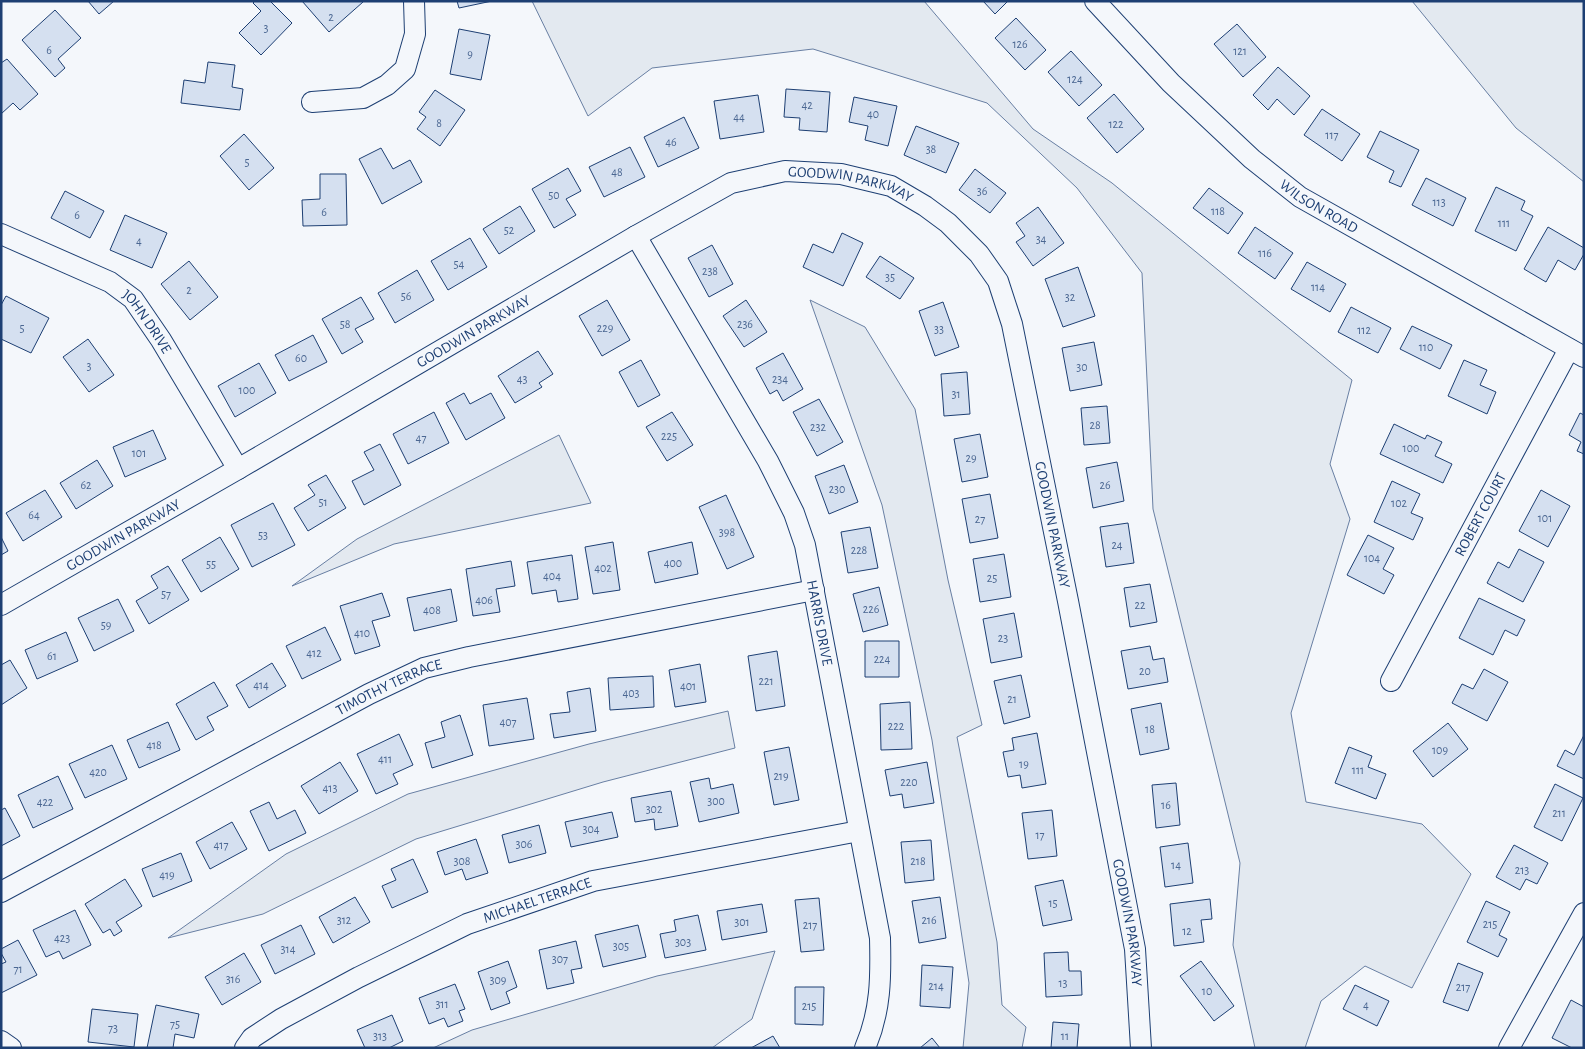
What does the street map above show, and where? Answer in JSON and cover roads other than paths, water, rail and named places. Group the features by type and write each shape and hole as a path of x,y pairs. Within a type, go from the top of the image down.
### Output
{"street":[{"path":"312,102 363,98 387,85 405,68 415,34 414,1"},
{"name":"WILSON ROAD","path":"1095,1 1171,83 1252,159 1300,197 1576,353"},
{"name":"GOODWIN PARKWAY","path":"1,605 730,183 785,171 841,174 891,186 925,206 948,223 979,254 998,281 1012,324 1136,949 1144,1048"},
{"name":"JOHN DRIVE","path":"1,234 110,282 133,299 161,340 238,469"},
{"name":"HARRIS DRIVE","path":"636,236 768,461 794,513 805,545 880,938 881,978 874,1027 865,1048"},
{"name":"ROBERT COURT","path":"1391,681 1576,353"},
{"name":"TIMOTHY TERRACE","path":"1,892 369,694 424,668 469,657 814,590"},
{"name":"MICHAEL TERRACE","path":"245,1048 252,1038 281,1019 359,977 467,924 593,882 859,831"},
{"path":"1509,1048 1584,913"},
{"path":"1,1041 11,1048"}]}
